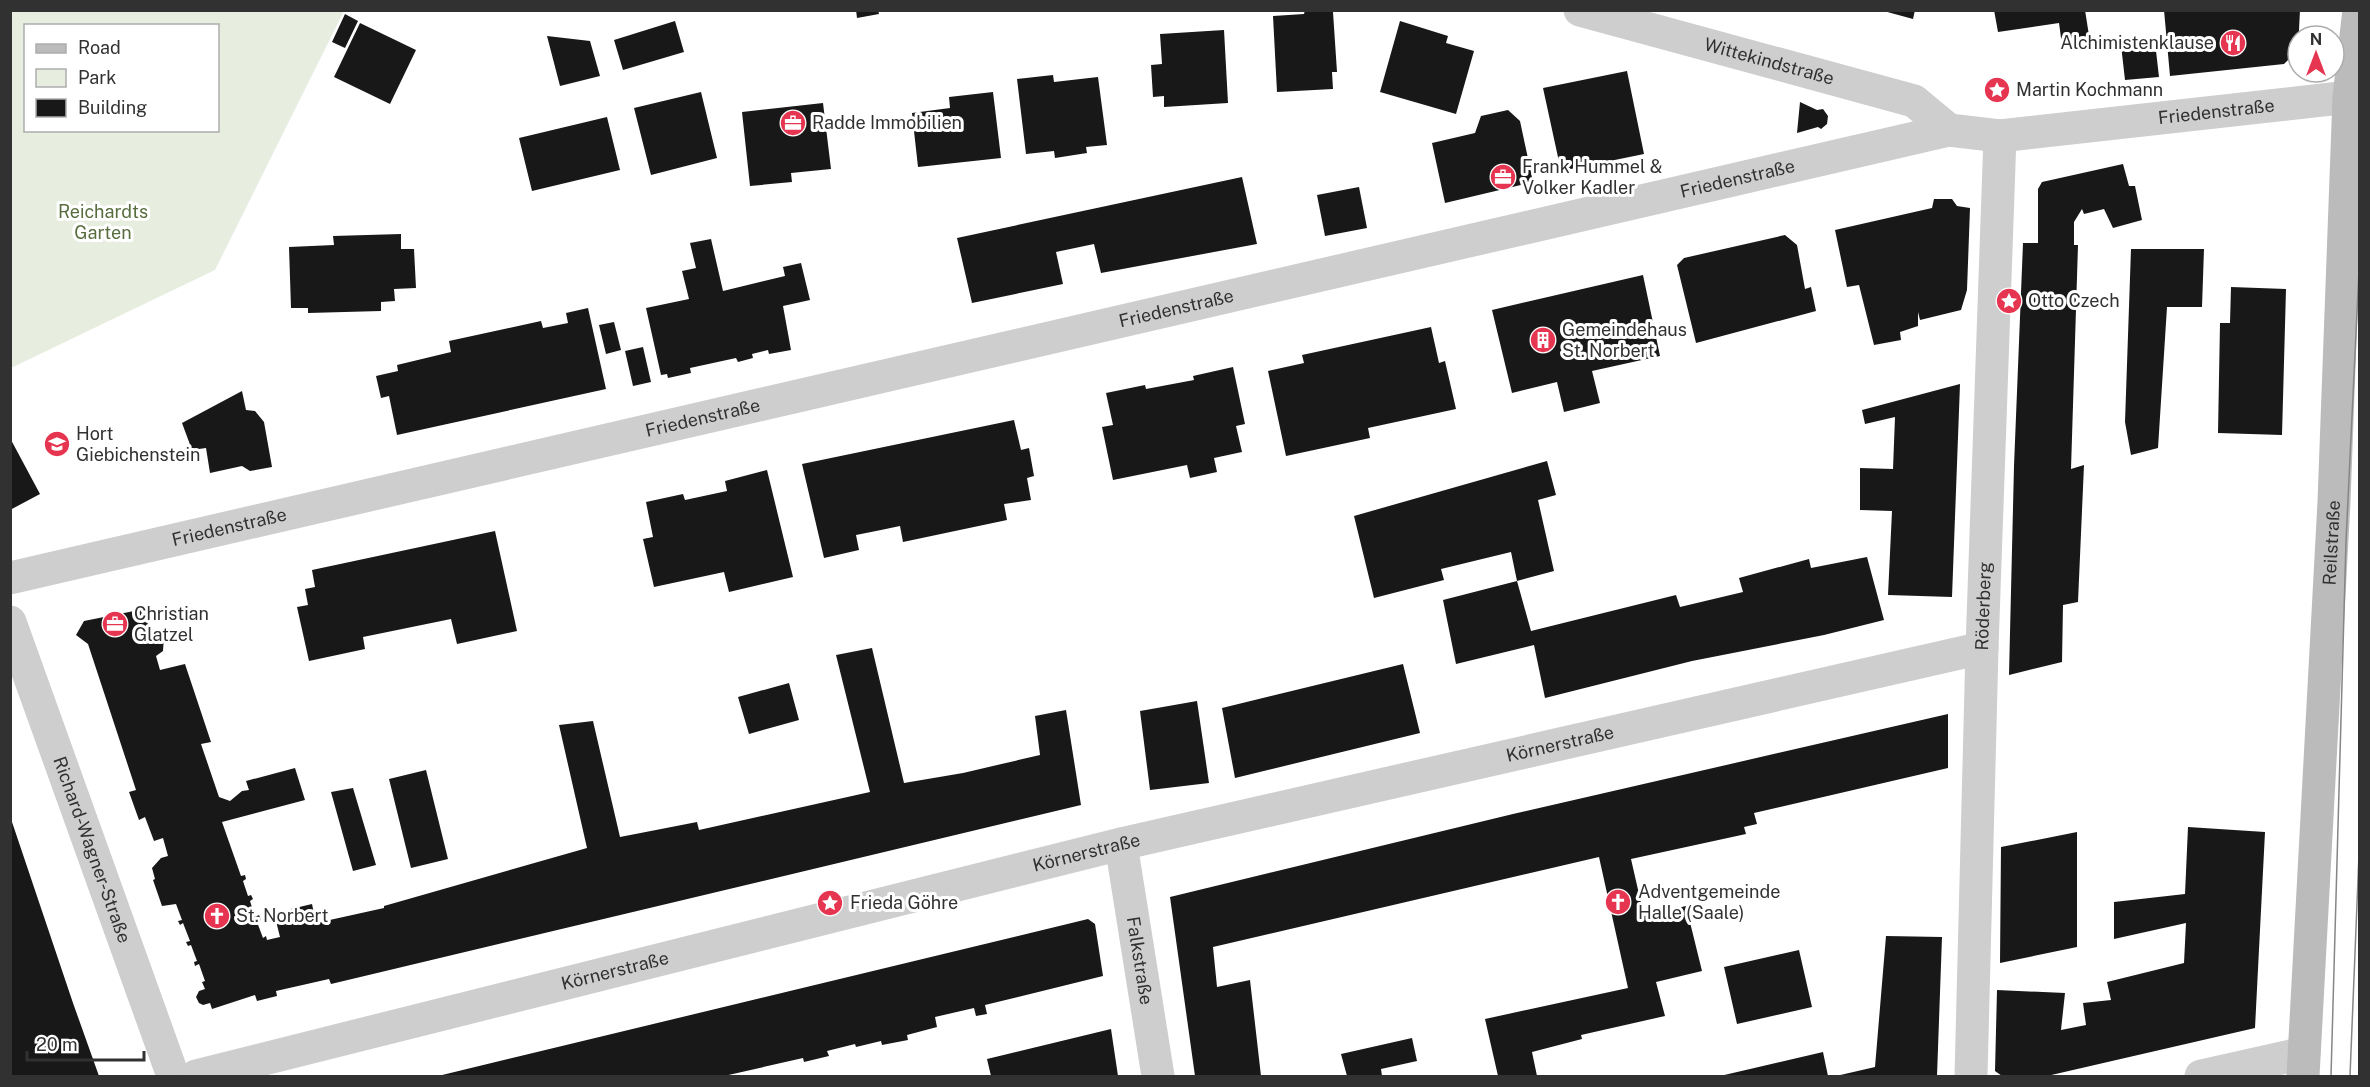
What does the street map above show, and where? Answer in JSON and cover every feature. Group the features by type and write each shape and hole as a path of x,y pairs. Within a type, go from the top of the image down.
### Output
{"street":[{"name":"Wittekindstraße","path":"1580,10 1914,101 1949,130"},
{"name":"Reilstraße","path":"2303,1065 2334,502 2349,97 2359,10"},
{"name":"Friedenstraße","path":"10,578 1949,130 2000,136 2349,97"},
{"name":"Röderberg","path":"1971,1077 1982,648 2000,136"},
{"name":"Richard-Wagner-Straße","path":"10,622 173,1077"},
{"name":"Körnerstraße","path":"196,1077 1121,844 1982,648"},
{"name":"Falkstraße","path":"1121,844 1158,1077"},
{"path":"2201,1077 2303,1065"}],"green space":[{"name":"Reichardts Garten","path":"11,10 344,11 215,270 11,368"}],"building":[{"path":"856,10 878,10 879,14 857,18"},
{"path":"1305,10 1332,10 1333,12 1337,72 1332,72 1333,89 1277,92 1273,16 1304,14"},
{"path":"1880,10 1915,10 1913,19"},
{"path":"1994,10 2085,10 2090,42 2062,45 2059,23 1998,32"},
{"name":"Alchimistenklause","path":"2164,10 2300,10 2299,24 2286,24 2286,62 2284,64 2170,76"},
{"path":"345,14 358,21 345,48 332,42"},
{"path":"675,21 684,52 623,70 614,40"},
{"path":"1400,21 1448,36 1446,43 1474,51 1456,114 1380,92"},
{"path":"360,23 416,50 390,104 334,77"},
{"path":"1224,30 1228,103 1164,107 1164,96 1153,97 1151,65 1162,64 1160,34"},
{"path":"547,36 590,41 600,76 560,86"},
{"path":"2155,42 2159,77 2125,80 2121,45"},
{"path":"1627,71 1644,154 1561,171 1543,88"},
{"path":"1053,75 1054,82 1098,77 1107,145 1086,147 1087,153 1055,158 1054,151 1026,154 1017,79"},
{"path":"701,92 717,158 651,175 634,108"},
{"path":"993,92 1001,158 918,167 912,113 950,108 949,97"},
{"path":"1800,102 1817,110 1823,109 1828,116 1827,124 1821,129 1818,127 1797,133"},
{"path":"823,103 831,169 791,173 792,182 750,186 742,112"},
{"path":"1508,110 1520,121 1533,182 1445,203 1432,143 1475,133 1481,116"},
{"path":"607,117 620,170 532,191 519,138"},
{"path":"2123,164 2129,186 2135,186 2142,220 2113,228 2104,209 2084,214 2082,209 2074,222 2074,245 2078,245 2071,469 2084,465 2078,602 2063,605 2062,662 2009,675 2023,243 2038,243 2038,189 2042,182"},
{"path":"1242,177 1257,244 1101,273 1094,244 1056,252 1063,284 972,303 957,238"},
{"path":"1359,187 1367,228 1325,236 1317,195"},
{"path":"1934,199 1952,199 1957,206 1970,208 1967,290 1961,310 1920,320 1918,312 1918,326 1900,332 1901,340 1874,345 1859,285 1847,287 1835,230 1932,208"},
{"path":"401,234 401,249 414,249 416,288 394,289 395,301 381,302 381,311 308,313 308,308 291,308 289,247 334,245 333,236"},
{"path":"1785,235 1797,245 1805,289 1811,287 1816,311 1696,343 1677,265 1684,258"},
{"path":"711,239 723,291 785,276 783,267 801,263 810,300 783,306 791,350 769,354 768,350 752,354 753,358 738,362 736,358 690,368 691,373 668,378 667,374 661,375 646,308 689,299 682,271 696,268 690,243"},
{"path":"2131,249 2204,249 2202,307 2167,307 2158,448 2131,455 2125,422"},
{"path":"1643,275 1660,356 1592,371 1600,403 1564,412 1557,382 1512,393 1492,310"},
{"path":"2231,287 2286,289 2282,435 2218,433 2220,323 2230,323"},
{"path":"588,308 606,389 397,435 389,396 381,398 376,376 398,371 397,365 451,352 449,341 541,321 543,328 568,323 566,313"},
{"path":"614,322 621,350 606,354 599,325"},
{"path":"1431,327 1439,363 1445,361 1456,409 1368,428 1370,438 1286,456 1268,371 1304,363 1302,355"},
{"path":"643,347 651,382 633,386 625,351"},
{"path":"1233,367 1245,424 1236,426 1242,452 1214,458 1217,472 1190,478 1187,465 1113,480 1102,427 1113,425 1106,393 1145,385 1146,389 1194,380 1193,376"},
{"path":"1960,384 1952,597 1888,595 1892,511 1860,510 1860,468 1893,469 1895,417 1865,424 1862,410"},
{"path":"242,391 246,410 255,411 264,422 272,467 250,471 242,466 210,473 206,448 192,450 182,423"},
{"path":"1014,420 1021,450 1029,448 1034,476 1027,478 1031,500 1004,504 1007,520 903,542 900,526 856,535 859,550 824,558 802,464"},
{"path":"10,438 40,494 10,510"},
{"path":"1547,461 1556,495 1538,500 1554,571 1517,581 1511,552 1441,569 1444,580 1374,598 1354,516"},
{"path":"767,470 793,577 729,592 724,572 654,587 643,539 653,537 646,502 683,494 685,500 727,491 725,481"},
{"path":"495,531 517,631 457,644 451,619 363,637 365,649 309,661 297,607 308,605 305,589 315,587 312,570"},
{"path":"1867,557 1884,620 1824,635 1692,661 1545,698 1534,645 1456,664 1443,600 1517,581 1531,631 1676,595 1680,607 1743,592 1739,578 1809,559 1811,568"},
{"path":"144,609 149,629 155,629 164,636 163,651 156,656 160,670 185,664 211,742 201,744 219,797 230,801 242,791 249,790 246,781 295,768 305,800 222,822 241,876 245,875 246,879 243,881 248,896 251,895 253,899 250,901 255,917 259,915 261,920 257,922 263,938 266,936 267,940 280,937 274,913 312,904 316,923 384,908 384,906 587,848 559,725 593,721 620,837 697,822 699,830 870,792 836,655 872,648 904,783 963,773 1040,755 1035,716 1066,710 1081,805 331,984 329,979 276,991 277,996 257,1001 255,995 212,1009 210,1003 203,1005 196,997 199,991 205,989 202,982 205,981 199,964 195,966 194,962 197,961 191,945 188,946 186,942 190,941 183,923 180,925 178,921 182,920 176,904 162,906 153,880 155,879 152,868 161,858 168,856 163,838 154,841 145,817 139,820 129,792 136,790 88,644 76,635 84,621"},
{"path":"1403,664 1420,733 1235,778 1222,708"},
{"path":"789,683 799,720 749,734 738,697"},
{"path":"1197,701 1209,783 1150,790 1140,711"},
{"path":"1948,714 1948,768 1754,813 1757,824 1744,827 1746,834 1631,859 1644,916 1686,906 1702,971 1656,982 1665,1016 1581,1035 1582,1039 1532,1052 1537,1076 1498,1076 1485,1019 1628,988 1599,857 1213,947 1217,987 1250,980 1261,1076 1195,1076 1170,897 1513,814"},
{"path":"426,770 448,859 411,868 389,779"},
{"path":"353,788 376,865 353,871 331,792"},
{"path":"11,819 73,1003 99,1076 10,1076"},
{"path":"2188,827 2265,832 2255,1028 2047,1076 2002,1076 1995,1071 1997,990 2065,993 2061,1030 2086,1025 2083,1003 2111,1000 2107,982 2184,963 2186,923 2114,939 2114,902 2185,894"},
{"path":"2077,832 2077,947 2000,963 2001,847"},
{"path":"1088,919 1095,924 1103,976 985,1005 987,1014 976,1016 974,1008 935,1017 937,1027 907,1035 908,1040 882,1045 881,1041 856,1047 855,1044 827,1051 829,1056 804,1062 803,1058 724,1076 438,1076"},
{"path":"1886,936 1942,937 1937,1076 1836,1076 1875,1067"},
{"path":"1799,950 1812,1007 1737,1024 1724,967"},
{"path":"1111,1029 1118,1076 991,1076 987,1059"},
{"path":"1412,1038 1417,1061 1381,1069 1382,1076 1347,1076 1341,1054"},
{"path":"1823,1052 1828,1076 1720,1076"}],"tram line":[{"path":"2331,1076 2346,541 2360,250"},
{"path":"2350,1076 2360,830"}],"place":[{"name":"Alchimistenklause","path":"2233,43"},
{"name":"Martin Kochmann","path":"1997,90"},
{"name":"Radde Immobilien","path":"793,123"},
{"name":"Frank Hummel & Volker Kadler","path":"1503,177"},
{"name":"Otto Czech","path":"2009,301"},
{"name":"Gemeindehaus St. Norbert","path":"1543,340"},
{"name":"Hort Giebichenstein","path":"57,444"},
{"name":"Christian Glatzel","path":"115,624"},
{"name":"Adventgemeinde Halle (Saale)","path":"1618,902"},
{"name":"Frieda Göhre","path":"830,903"},
{"name":"St. Norbert","path":"217,916"}]}
